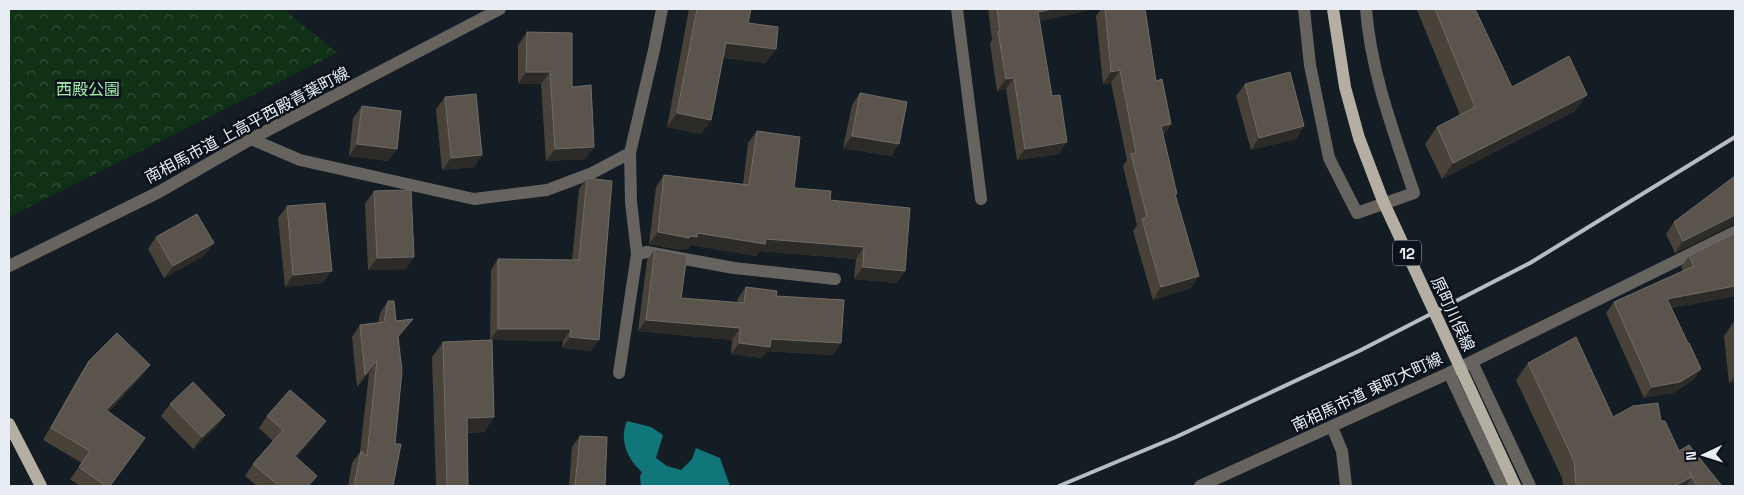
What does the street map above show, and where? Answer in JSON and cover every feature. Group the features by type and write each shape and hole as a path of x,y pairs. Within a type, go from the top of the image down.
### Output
{"main road":[{"name":"原町川俣線","path":"1333,9 1345,87 1359,138 1383,201 1515,486"},
{"path":"9,424 41,486"}],"street":[{"name":"南相馬市道 上高平西殿青葉町線","path":"9,266 159,192 251,139 500,9"},
{"path":"619,373 637,254 631,202 630,153 662,9"},
{"path":"957,9 981,199"},
{"path":"1304,9 1310,66 1329,158 1357,213 1414,193 1379,85 1367,26 1366,9"},
{"path":"251,139 300,160 474,200 547,190 592,173 630,153"},
{"name":"南相馬市道 東町大町線","path":"1200,486 1449,373 1735,232"},
{"path":"637,254 647,252 734,268 835,279"},
{"path":"1472,362 1530,486"},
{"path":"1449,373 1502,486"},
{"path":"1332,427 1342,452 1346,486"}],"green space":[{"name":"西殿公園","path":"9,9 284,9 337,53 9,217"}],"water":[{"path":"627,421 651,427 663,435 656,458 667,466 681,470 692,459 696,448 720,458 730,486 641,486 640,476 642,472 632,461 624,442"}],"building":[{"path":"697,9 751,9 748,23 778,27 776,49 726,43 711,120 677,113"},
{"path":"997,9 1053,9 1038,12 1052,96 1060,95 1067,142 1025,149 1014,78 1006,79 998,31 1000,31"},
{"path":"1105,9 1145,9 1156,81 1162,79 1171,124 1161,126 1177,194 1175,194 1199,276 1161,287 1142,219 1147,217 1131,154 1136,153 1120,70 1111,72"},
{"path":"1435,9 1475,9 1512,87 1569,56 1587,95 1453,163 1437,127 1475,107"},
{"path":"527,32 572,33 572,87 591,85 594,147 555,149 550,72 526,72"},
{"path":"1290,72 1304,126 1259,138 1245,84"},
{"path":"860,93 907,102 899,144 852,136"},
{"path":"476,94 482,155 451,158 445,97"},
{"path":"362,106 401,111 397,149 357,144"},
{"path":"757,131 800,137 794,188 831,191 830,200 910,208 905,271 863,267 864,247 766,239 765,244 697,233 697,237 689,236 689,238 658,232 664,175 749,185"},
{"path":"1735,176 1735,215 1683,241 1674,222"},
{"path":"587,178 612,181 599,340 570,337 571,329 498,329 498,259 579,260"},
{"path":"411,190 414,257 377,258 374,191"},
{"path":"325,203 332,271 293,275 287,206"},
{"path":"197,214 214,243 173,266 156,237"},
{"path":"1735,233 1735,286 1667,299 1701,369 1680,382 1652,387 1614,302 1694,266 1689,256"},
{"path":"655,249 687,255 681,298 744,303 746,287 777,291 776,296 844,300 841,343 771,339 770,347 739,343 740,328 646,320"},
{"path":"388,301 394,301 396,321 413,319 398,336 402,371 395,444 401,444 393,486 354,486 361,451 367,456 377,360 365,375 360,325 384,322"},
{"path":"117,333 150,365 106,410 145,438 110,486 106,486 79,467 90,451 51,428 89,361"},
{"path":"1576,337 1613,417 1633,406 1658,403 1661,421 1665,421 1679,451 1689,445 1722,486 1697,486 1689,471 1692,477 1674,486 1576,486 1574,461 1528,363"},
{"path":"492,340 494,417 467,418 468,486 447,486 443,342"},
{"path":"193,382 225,415 202,437 170,404"},
{"path":"290,390 326,421 295,456 317,476 308,486 279,486 253,464 283,430 267,416"},
{"path":"580,436 607,437 605,486 575,486"}],"railway":[{"path":"1059,486 1176,437 1359,351 1530,263 1735,137"}]}
